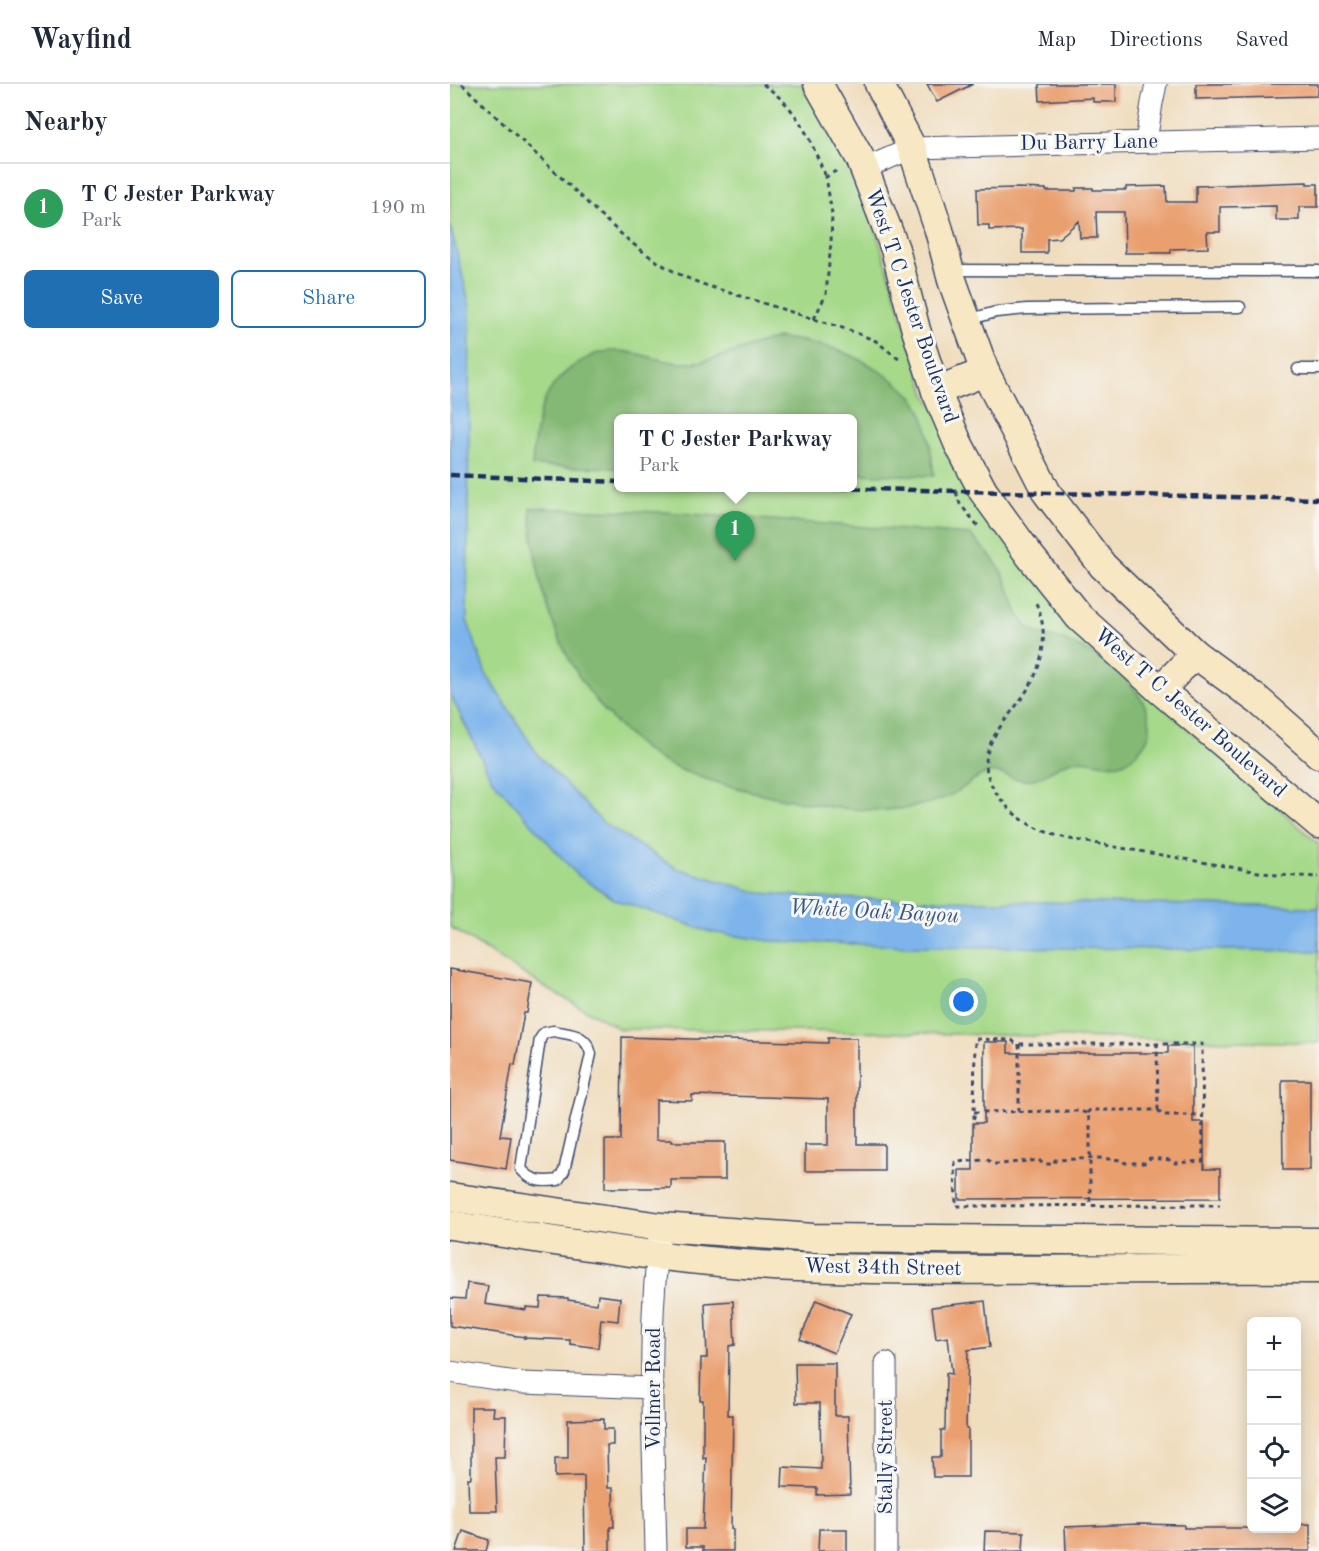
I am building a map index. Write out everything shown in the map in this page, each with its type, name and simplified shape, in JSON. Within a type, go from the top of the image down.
[{"type":"main road","name":"West T C Jester Boulevard","points":[[818,84],[860,158],[853,168],[895,249],[916,330],[936,392],[958,443],[983,491],[1030,556],[1079,616],[1160,690],[1319,824]]},
{"type":"main road","points":[[879,84],[912,148],[939,230],[949,270],[985,372],[1047,493],[1103,566],[1195,654],[1259,702],[1319,754]]},
{"type":"main road","points":[[936,392],[985,372]]},
{"type":"main road","points":[[1160,690],[1195,654]]},
{"type":"main road","name":"West 34th Street","points":[[450,1197],[538,1196],[661,1227],[813,1238],[1319,1242]]},
{"type":"main road","name":"West 34th Street","points":[[450,1225],[657,1256],[807,1268],[1319,1269]]},
{"type":"street","points":[[1146,142],[1156,84]]},
{"type":"street","name":"Du Barry Lane","points":[[853,168],[912,148],[1319,138]]},
{"type":"street","name":"Vollmer Road","points":[[656,1551],[653,1388],[654,1278],[661,1227]]},
{"type":"street","name":"Stally Street","points":[[886,1363],[886,1551]]},
{"type":"street","points":[[450,1372],[523,1383],[653,1388]]},
{"type":"lane","points":[[949,270],[1319,271]]},
{"type":"lane","points":[[966,320],[996,312],[1027,309],[1240,306]]},
{"type":"lane","points":[[1298,369],[1319,369]]},
{"type":"lane","points":[[552,1031],[583,1038],[589,1045],[591,1054],[564,1171],[558,1180],[538,1196],[521,1169],[540,1039],[544,1033],[552,1031]]},
{"type":"path","points":[[462,84],[628,240],[665,268],[682,278],[849,330],[876,341],[902,362]]},
{"type":"path","points":[[763,84],[777,94],[794,112],[807,133],[826,177],[832,214],[831,243],[826,294],[814,319]]},
{"type":"path","points":[[826,177],[853,168]]},
{"type":"path","points":[[956,491],[960,504],[982,531]]},
{"type":"path","points":[[1033,595],[1041,614],[1045,635],[1041,658],[1034,679],[991,740],[985,761],[988,779],[1009,810],[1029,825],[1047,834],[1070,839],[1276,875],[1319,877]]},
{"type":"path","points":[[974,1119],[975,1039],[1012,1040],[1019,1044],[1202,1044],[1203,1161],[1175,1163],[1171,1160],[1150,1158],[1144,1163],[1125,1163],[1122,1160],[1090,1158],[1055,1160],[1054,1164],[1043,1164],[1039,1160],[1000,1164],[993,1164],[988,1160],[955,1162],[956,1206],[1220,1205]]},
{"type":"path","points":[[1157,1043],[1158,1110],[1163,1115],[1203,1115]]},
{"type":"path","points":[[1019,1044],[1019,1112]]},
{"type":"path","points":[[974,1112],[1078,1111],[1087,1113],[1090,1110],[1158,1110]]},
{"type":"path","points":[[1087,1113],[1090,1122],[1090,1206]]},
{"type":"green space","points":[[450,84],[806,84],[867,201],[926,394],[1103,654],[1319,844],[1319,1043],[869,1032],[620,1029],[546,988],[450,927]]},
{"type":"green space","points":[[780,338],[823,345],[862,360],[892,379],[920,408],[930,441],[934,476],[857,474],[857,414],[614,414],[614,468],[532,466],[538,420],[548,394],[567,372],[589,357],[603,352],[619,351],[669,362],[699,362]]},
{"type":"green space","points":[[530,508],[664,512],[971,535],[999,568],[1020,616],[1029,628],[1092,654],[1120,674],[1132,686],[1148,713],[1149,736],[1132,758],[1123,763],[1114,765],[1077,760],[1061,765],[1037,778],[1026,780],[993,772],[988,773],[943,799],[919,806],[896,809],[861,810],[809,803],[775,797],[691,774],[664,762],[637,743],[594,698],[578,674],[564,648],[544,594],[537,566]]},
{"type":"water","name":"White Oak Bayou","points":[[450,224],[470,307],[467,620],[486,674],[538,755],[603,823],[676,868],[760,893],[825,898],[1319,907],[1319,951],[913,946],[771,941],[710,932],[614,899],[577,875],[491,778],[450,694]]},
{"type":"building","points":[[927,84],[973,84],[937,102]]},
{"type":"building","points":[[1039,84],[1116,84],[1116,102],[1093,102],[1093,98],[1040,101]]},
{"type":"building","points":[[1196,84],[1318,84],[1318,96],[1196,99]]},
{"type":"building","points":[[1307,182],[1307,184],[1318,184],[1318,207],[1299,207],[1299,220],[1276,220],[1276,206],[1220,207],[1220,232],[1207,232],[1208,248],[1171,249],[1171,253],[1125,253],[1124,212],[1096,212],[1097,238],[1080,238],[1079,221],[1059,238],[1047,239],[1047,253],[1022,253],[1022,229],[989,230],[989,225],[978,225],[977,189],[1076,191],[1076,188],[1126,190],[1126,187],[1166,186],[1167,202],[1196,202],[1196,186]]},
{"type":"building","points":[[450,969],[532,983],[515,1065],[512,1064],[500,1136],[511,1137],[506,1169],[450,1160]]},
{"type":"building","points":[[622,1037],[828,1043],[828,1038],[857,1038],[857,1144],[884,1144],[884,1171],[805,1171],[805,1145],[828,1145],[828,1099],[692,1095],[692,1101],[656,1100],[656,1140],[725,1142],[725,1180],[671,1180],[671,1188],[605,1188],[605,1140],[621,1140]]},
{"type":"building","points":[[984,1042],[1008,1042],[1008,1053],[1168,1053],[1168,1046],[1193,1046],[1193,1122],[1204,1122],[1204,1169],[1220,1169],[1220,1198],[959,1199],[959,1170],[973,1170],[973,1123],[984,1123]]},
{"type":"building","points":[[1282,1080],[1310,1080],[1310,1170],[1283,1170]]},
{"type":"building","points":[[467,1283],[488,1286],[485,1304],[526,1310],[526,1307],[540,1308],[541,1297],[568,1298],[568,1300],[597,1304],[598,1295],[620,1298],[618,1321],[601,1319],[598,1348],[570,1344],[570,1340],[524,1338],[450,1326],[450,1298],[465,1299]]},
{"type":"building","points":[[816,1300],[851,1314],[834,1353],[800,1339]]},
{"type":"building","points":[[733,1301],[735,1345],[729,1346],[728,1415],[733,1415],[731,1529],[733,1529],[733,1551],[703,1551],[703,1547],[686,1547],[686,1529],[703,1529],[706,1457],[703,1458],[703,1400],[700,1400],[701,1358],[707,1358],[705,1303]]},
{"type":"building","points":[[985,1301],[990,1347],[968,1350],[966,1429],[968,1429],[968,1477],[933,1477],[932,1457],[941,1457],[941,1430],[945,1430],[946,1373],[952,1374],[948,1337],[936,1339],[932,1307]]},
{"type":"building","points":[[795,1363],[835,1363],[835,1416],[848,1416],[850,1494],[817,1495],[817,1488],[782,1487],[783,1467],[821,1469],[820,1403],[796,1403]]},
{"type":"building","points":[[471,1407],[494,1407],[493,1416],[506,1416],[505,1457],[495,1457],[497,1511],[469,1511]]},
{"type":"building","points":[[604,1419],[604,1429],[613,1429],[613,1445],[607,1445],[608,1488],[613,1488],[614,1527],[610,1527],[610,1551],[585,1551],[584,1476],[555,1477],[555,1458],[568,1458],[568,1420]]},
{"type":"building","points":[[1310,1524],[1310,1551],[1066,1551],[1065,1527],[1184,1525],[1184,1528],[1247,1528],[1247,1533],[1301,1533],[1301,1525]]},
{"type":"building","points":[[819,1529],[847,1529],[847,1551],[818,1551]]},
{"type":"building","points":[[463,1531],[489,1540],[486,1551],[456,1551]]},
{"type":"building","points":[[985,1531],[1024,1532],[1023,1551],[984,1551]]},
{"type":"railway","points":[[450,475],[614,482]]},
{"type":"railway","points":[[857,489],[1319,499]]},
{"type":"place","name":"T C Jester Parkway","points":[[735,561]]}]
